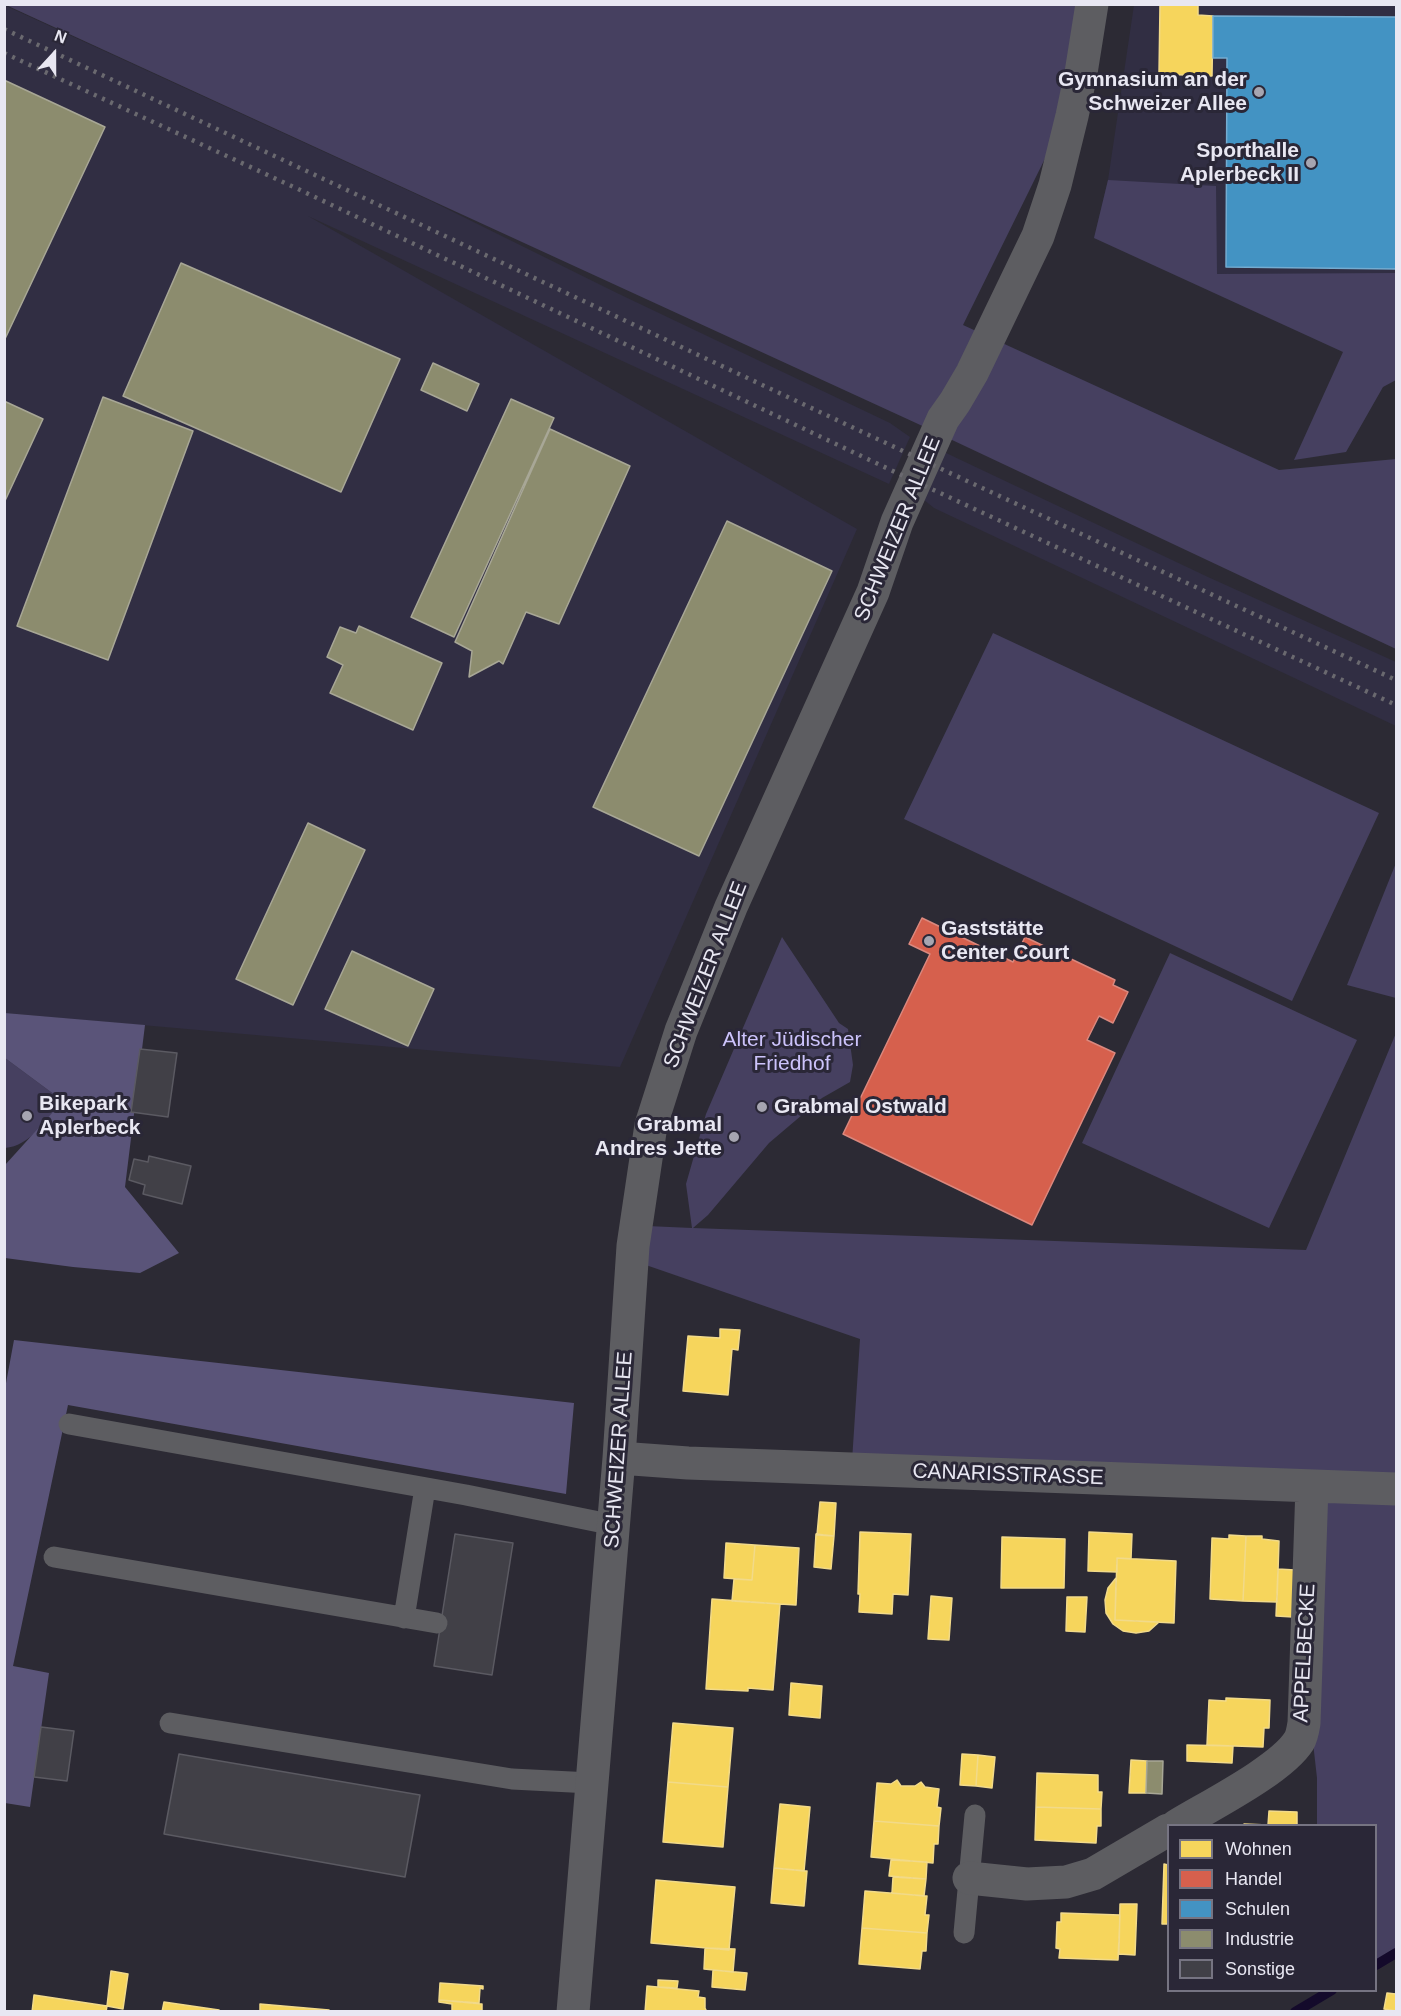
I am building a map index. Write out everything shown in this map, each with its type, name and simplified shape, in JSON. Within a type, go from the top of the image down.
[{"type":"street","name":"SCHWEIZER ALLEE","points":[[573,2012],[620,1458],[633,1246],[651,1125],[681,1031],[731,907],[873,592],[897,522],[939,429],[972,373],[1038,236],[1055,185],[1072,116],[1092,4]]},
{"type":"street","name":"CANARISSTRASSE","points":[[620,1458],[688,1463],[1396,1489]]},
{"type":"street","name":"APPELBECKE","points":[[1179,1824],[1248,1784],[1289,1754],[1300,1739],[1304,1723],[1312,1486]]},
{"type":"street","points":[[969,1878],[1028,1884],[1066,1882],[1093,1874],[1167,1831]]},
{"type":"lane","points":[[69,1424],[425,1488],[614,1525]]},
{"type":"lane","points":[[404,1618],[425,1488]]},
{"type":"lane","points":[[54,1557],[437,1623]]},
{"type":"lane","points":[[170,1723],[513,1779],[591,1784]]},
{"type":"lane","points":[[964,1933],[975,1815]]},
{"type":"shaded area","points":[[4,5],[429,200],[619,294],[890,423],[910,437],[889,484],[308,216],[857,529],[620,1067],[5,1013]]},
{"type":"shaded area","name":"Gymnasium an der Schweizer Allee","points":[[1134,5],[1396,5],[1396,343],[1094,238],[1108,180]]},
{"type":"shaded area","points":[[944,452],[1208,577],[1396,662],[1396,726],[934,508],[923,499]]},
{"type":"shaded area","points":[[5,1013],[145,1025],[125,1187],[179,1253],[140,1273],[5,1258],[5,1165],[63,1101],[5,1058]]},
{"type":"shaded area","points":[[14,1340],[574,1403],[566,1494],[68,1405],[13,1666],[49,1673],[30,1807],[5,1803],[4,1394]]},
{"type":"green space","points":[[6,5],[1086,5],[1062,124],[963,325],[1279,470],[1396,459],[1396,649],[916,423]]},
{"type":"green space","points":[[1108,180],[1216,186],[1217,274],[1396,273],[1396,380],[1383,387],[1346,452],[1294,460],[1343,352],[1094,238]]},
{"type":"green space","points":[[993,633],[1379,813],[1292,1001],[904,819]]},
{"type":"green space","points":[[1396,863],[1396,998],[1347,985]]},
{"type":"green space","name":"Alter Jüdischer Friedhof","points":[[782,937],[839,1023],[848,1029],[853,1065],[850,1082],[822,1098],[769,1143],[708,1215],[693,1228],[1306,1250],[1396,1033],[1396,1477],[852,1461],[860,1339],[643,1264],[647,1226],[692,1228],[686,1184],[706,1114]]},
{"type":"green space","points":[[1170,953],[1357,1040],[1269,1228],[1082,1143]]},
{"type":"green space","name":"Bikepark Aplerbeck","points":[[5,1058],[63,1101],[30,1137],[5,1148]]},
{"type":"green space","points":[[1315,1498],[1396,1505],[1396,1955],[1377,1964],[1377,1824],[1317,1824],[1317,1778],[1311,1725]]},
{"type":"building: Wohnen","points":[[1160,5],[1198,5],[1198,15],[1213,16],[1212,76],[1159,74]]},
{"type":"building: Wohnen","points":[[720,1329],[740,1330],[738,1350],[732,1349],[728,1395],[683,1391],[688,1336],[720,1338]]},
{"type":"building: Wohnen","points":[[820,1502],[836,1503],[834,1536],[817,1535]]},
{"type":"building: Wohnen","points":[[860,1532],[911,1534],[908,1595],[893,1594],[892,1614],[859,1612]]},
{"type":"building: Wohnen","points":[[1089,1532],[1132,1534],[1131,1559],[1117,1558],[1117,1572],[1088,1571]]},
{"type":"building: Wohnen","points":[[816,1534],[834,1536],[831,1569],[814,1567]]},
{"type":"building: Wohnen","points":[[1229,1535],[1246,1536],[1243,1601],[1210,1599],[1212,1538],[1229,1539]]},
{"type":"building: Wohnen","points":[[1246,1536],[1262,1536],[1262,1539],[1279,1541],[1277,1602],[1243,1601]]},
{"type":"building: Wohnen","points":[[1002,1537],[1065,1539],[1064,1588],[1001,1588]]},
{"type":"building: Wohnen","points":[[726,1543],[755,1545],[752,1580],[724,1578]]},
{"type":"building: Wohnen","points":[[755,1545],[799,1548],[796,1605],[732,1601],[734,1579],[752,1580]]},
{"type":"building: Wohnen","points":[[1117,1558],[1176,1561],[1174,1623],[1115,1620]]},
{"type":"building: Wohnen","points":[[1278,1569],[1295,1570],[1293,1617],[1276,1616]]},
{"type":"building: Wohnen","points":[[1116,1578],[1115,1620],[1159,1622],[1149,1631],[1136,1633],[1123,1631],[1113,1624],[1106,1613],[1105,1600],[1108,1588]]},
{"type":"building: Wohnen","points":[[931,1596],[952,1598],[949,1640],[928,1639]]},
{"type":"building: Wohnen","points":[[1067,1597],[1087,1597],[1085,1632],[1066,1631]]},
{"type":"building: Wohnen","points":[[712,1599],[780,1604],[773,1690],[706,1689]]},
{"type":"building: Wohnen","points":[[791,1683],[822,1686],[820,1718],[789,1715]]},
{"type":"building: Wohnen","points":[[1226,1698],[1270,1700],[1269,1728],[1264,1728],[1263,1747],[1207,1745],[1209,1700],[1226,1701]]},
{"type":"building: Wohnen","points":[[673,1723],[733,1728],[728,1787],[668,1782]]},
{"type":"building: Wohnen","points":[[1187,1745],[1233,1746],[1232,1763],[1187,1761]]},
{"type":"building: Wohnen","points":[[962,1754],[978,1755],[976,1786],[960,1785]]},
{"type":"building: Wohnen","points":[[978,1755],[995,1757],[992,1788],[976,1786]]},
{"type":"building: Wohnen","points":[[1131,1760],[1147,1761],[1146,1793],[1129,1793]]},
{"type":"building: Wohnen","points":[[1037,1773],[1098,1775],[1098,1792],[1102,1792],[1101,1809],[1036,1807]]},
{"type":"building: Wohnen","points":[[897,1780],[901,1786],[915,1786],[921,1782],[925,1787],[939,1789],[937,1807],[941,1808],[939,1826],[874,1821],[877,1783],[891,1784]]},
{"type":"building: Wohnen","points":[[668,1782],[728,1787],[723,1847],[663,1842]]},
{"type":"building: Wohnen","points":[[780,1804],[810,1807],[804,1871],[774,1868]]},
{"type":"building: Wohnen","points":[[1036,1807],[1101,1809],[1101,1826],[1097,1826],[1096,1843],[1035,1840]]},
{"type":"building: Wohnen","points":[[1269,1811],[1297,1812],[1297,1824],[1268,1824]]},
{"type":"building: Wohnen","points":[[874,1821],[939,1826],[938,1844],[934,1844],[933,1863],[871,1857]]},
{"type":"building: Wohnen","points":[[891,1860],[927,1862],[926,1879],[889,1876]]},
{"type":"building: Wohnen","points":[[1164,1864],[1167,1865],[1167,1924],[1162,1924]]},
{"type":"building: Wohnen","points":[[774,1868],[807,1871],[804,1906],[771,1903]]},
{"type":"building: Wohnen","points":[[893,1877],[926,1879],[924,1896],[892,1893]]},
{"type":"building: Wohnen","points":[[656,1880],[735,1887],[729,1950],[651,1943]]},
{"type":"building: Wohnen","points":[[865,1891],[927,1896],[925,1915],[929,1915],[927,1933],[862,1928]]},
{"type":"building: Wohnen","points":[[1120,1904],[1137,1904],[1135,1955],[1119,1954]]},
{"type":"building: Wohnen","points":[[1061,1913],[1120,1915],[1118,1960],[1059,1958],[1060,1949],[1056,1948],[1057,1922],[1061,1922]]},
{"type":"building: Wohnen","points":[[862,1928],[927,1933],[926,1951],[922,1951],[920,1969],[859,1964]]},
{"type":"building: Wohnen","points":[[705,1948],[735,1949],[733,1972],[704,1969]]},
{"type":"building: Wohnen","points":[[713,1970],[747,1973],[745,1990],[712,1987]]},
{"type":"building: Wohnen","points":[[111,1971],[128,1974],[123,2009],[107,2006]]},
{"type":"building: Wohnen","points":[[658,1980],[678,1981],[677,1988],[658,1987]]},
{"type":"building: Wohnen","points":[[440,1983],[483,1986],[483,1989],[480,1988],[479,2003],[439,2000]]},
{"type":"building: Wohnen","points":[[647,1986],[699,1991],[698,1997],[705,1998],[707,2012],[645,2012]]},
{"type":"building: Wohnen","points":[[1387,1993],[1396,1994],[1396,2011],[1384,2009]]},
{"type":"building: Wohnen","points":[[34,1995],[107,2006],[106,2012],[32,2012]]},
{"type":"building: Wohnen","points":[[439,2000],[482,2004],[482,2012],[452,2012],[452,2004],[439,2002]]},
{"type":"building: Wohnen","points":[[164,2002],[219,2010],[218,2012],[162,2012]]},
{"type":"building: Wohnen","points":[[260,2004],[329,2010],[329,2012],[260,2012]]},
{"type":"building: Handel","points":[[922,918],[1013,962],[1025,937],[1115,980],[1113,985],[1128,992],[1113,1023],[1099,1016],[1087,1040],[1115,1053],[1032,1225],[843,1134],[930,954],[909,944]]},
{"type":"building: Schulen","name":"Sporthalle Aplerbeck II","points":[[1213,16],[1396,17],[1396,269],[1226,267],[1227,58],[1213,58]]},
{"type":"building: Industrie","points":[[4,80],[105,127],[4,341]]},
{"type":"building: Industrie","points":[[181,263],[400,359],[341,492],[123,396]]},
{"type":"building: Industrie","points":[[433,363],[479,384],[467,411],[421,390]]},
{"type":"building: Industrie","points":[[103,397],[193,431],[108,660],[17,626]]},
{"type":"building: Industrie","points":[[511,399],[554,418],[454,637],[411,617]]},
{"type":"building: Industrie","points":[[4,401],[43,419],[4,503]]},
{"type":"building: Industrie","points":[[550,429],[630,466],[559,624],[526,612],[503,664],[499,661],[469,677],[472,651],[455,642]]},
{"type":"building: Industrie","points":[[727,521],[832,571],[699,856],[593,807]]},
{"type":"building: Industrie","points":[[359,626],[442,663],[413,730],[330,693],[343,665],[327,657],[340,627],[356,633]]},
{"type":"building: Industrie","points":[[308,823],[365,850],[293,1005],[236,979]]},
{"type":"building: Industrie","points":[[352,951],[434,989],[408,1046],[325,1009]]},
{"type":"building: Industrie","points":[[1147,1761],[1163,1761],[1162,1794],[1146,1793]]},
{"type":"building: Sonstige","points":[[140,1049],[177,1053],[168,1117],[131,1112]]},
{"type":"building: Sonstige","points":[[149,1156],[191,1166],[182,1204],[143,1194],[145,1185],[129,1180],[134,1159],[148,1162]]},
{"type":"building: Sonstige","points":[[455,1534],[513,1543],[492,1675],[434,1666]]},
{"type":"building: Sonstige","points":[[41,1727],[74,1731],[67,1781],[34,1777]]},
{"type":"building: Sonstige","points":[[179,1754],[420,1795],[405,1877],[164,1834]]},
{"type":"waterway","name":"APPELBECKE","points":[[1377,1964],[1396,1953]]},
{"type":"waterway","name":"APPELBECKE","points":[[1295,2012],[1329,1992]]},
{"type":"railway","points":[[4,29],[1396,680]]},
{"type":"railway","points":[[4,53],[1396,705]]},
{"type":"place","name":"Gymnasium an der Schweizer Allee","points":[[1259,92]]},
{"type":"place","name":"Sporthalle Aplerbeck II","points":[[1311,163]]},
{"type":"place","name":"Gaststätte Center Court","points":[[929,941]]},
{"type":"place","name":"Grabmal Ostwald","points":[[762,1107]]},
{"type":"place","name":"Bikepark Aplerbeck","points":[[27,1116]]},
{"type":"place","name":"Grabmal Andres Jette","points":[[734,1137]]}]
